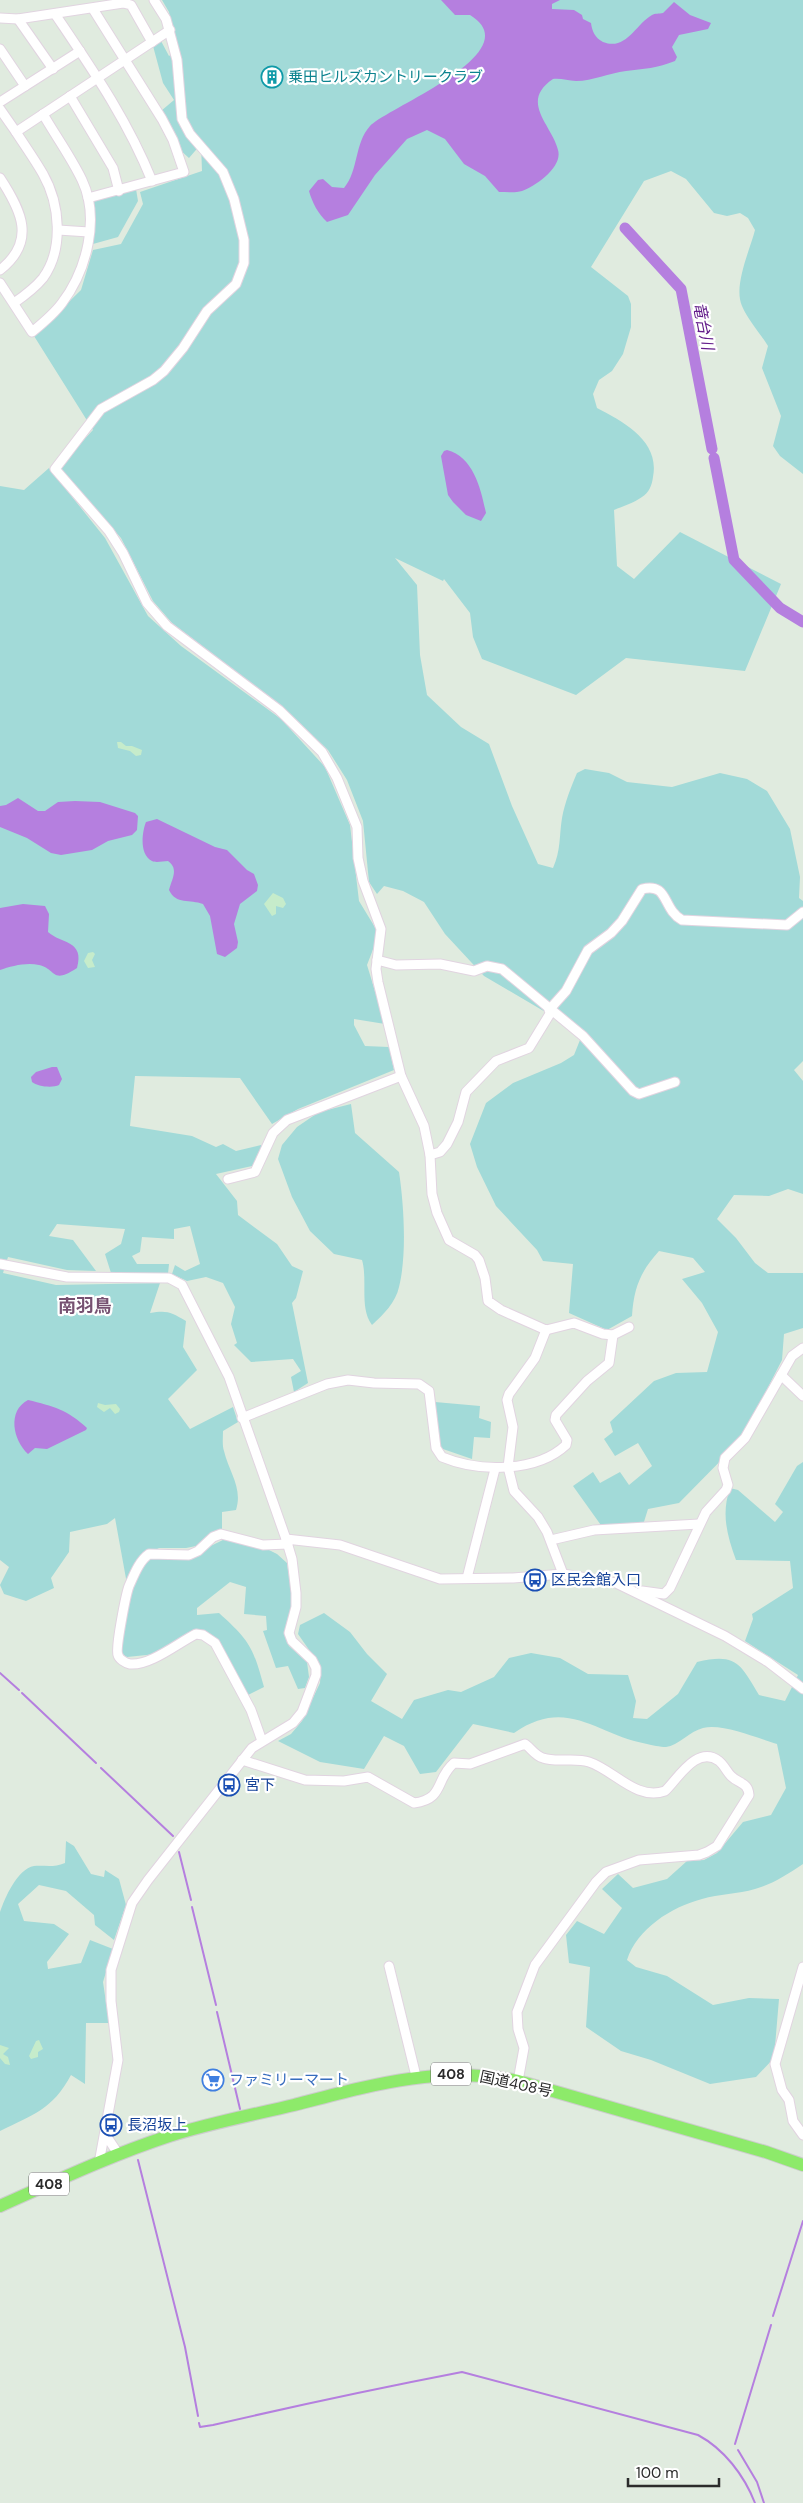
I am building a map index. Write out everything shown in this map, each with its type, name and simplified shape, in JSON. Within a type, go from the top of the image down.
[{"type":"highway","name":"国道408号","points":[[0,2206],[119,2155],[196,2128],[416,2076],[480,2075],[518,2081],[802,2163]]},
{"type":"street","points":[[154,0],[166,19],[170,30],[177,60],[182,119],[190,134],[214,161],[226,181],[234,200],[244,240],[244,264],[236,284],[206,311],[183,348],[164,371],[153,380],[101,410],[55,469],[108,531],[123,553],[147,603],[154,613],[167,626],[279,710],[322,752],[337,778],[354,820],[363,881],[380,926],[377,960],[378,982],[401,1076],[422,1119],[430,1155],[432,1194],[437,1214],[449,1240],[475,1254],[480,1260],[488,1301],[501,1310],[546,1330],[574,1323],[603,1334],[613,1335],[629,1327]]},
{"type":"street","points":[[0,18],[18,19],[123,3],[130,5],[152,42]]},
{"type":"street","points":[[88,198],[184,172],[173,140],[93,9]]},
{"type":"street","points":[[55,14],[98,77],[132,134],[152,181]]},
{"type":"street","points":[[18,19],[52,69]]},
{"type":"street","points":[[16,132],[170,30]]},
{"type":"street","points":[[0,49],[25,86]]},
{"type":"street","points":[[0,102],[80,51]]},
{"type":"street","points":[[70,96],[113,168],[119,191]]},
{"type":"street","points":[[0,109],[44,176],[53,199],[58,230],[55,251],[44,276],[31,291],[14,303]]},
{"type":"street","points":[[0,283],[32,332],[56,310],[80,271],[88,244],[88,198],[82,180],[43,114]]},
{"type":"street","points":[[0,270],[16,252],[22,230],[20,210],[2,183]]},
{"type":"street","points":[[58,230],[89,232]]},
{"type":"street","points":[[430,1155],[440,1152],[447,1144],[458,1122],[466,1092],[496,1061],[529,1048],[550,1011],[566,991],[588,950],[612,933],[622,921],[642,889],[654,887],[662,892],[672,915],[682,920],[787,925],[803,912]]},
{"type":"street","points":[[377,960],[396,965],[440,964],[474,971],[494,966],[507,971],[550,1011],[583,1036],[633,1091],[639,1094],[675,1082]]},
{"type":"street","points":[[228,1180],[255,1172],[273,1133],[286,1120],[401,1076]]},
{"type":"street","points":[[0,1264],[67,1277],[162,1278],[177,1281],[186,1291],[229,1377],[287,1542],[296,1593],[296,1607],[289,1632],[292,1641],[312,1660],[316,1668],[316,1675],[302,1712],[293,1723],[262,1741],[242,1760],[148,1880],[130,1909],[111,1970],[111,2001],[118,2060],[99,2163]]},
{"type":"street","points":[[546,1330],[535,1358],[509,1394],[507,1400],[513,1427],[508,1467],[514,1491],[538,1517],[551,1540],[563,1574]]},
{"type":"street","points":[[242,1418],[264,1411],[295,1396],[308,1394],[327,1384],[348,1380],[374,1383],[419,1384],[428,1391],[431,1398],[432,1424],[439,1454],[447,1459],[495,1469],[533,1463],[566,1445],[567,1440],[555,1420],[556,1415],[588,1381],[609,1363],[613,1335]]},
{"type":"street","points":[[262,1741],[251,1710],[215,1643],[203,1635],[196,1634],[146,1662],[128,1664],[118,1655],[128,1588],[137,1568],[149,1554],[189,1555],[198,1551],[213,1537],[221,1534],[263,1545],[287,1542],[340,1545],[425,1576],[440,1579],[512,1578],[563,1574],[606,1580],[655,1595],[667,1592],[699,1524],[706,1512],[726,1490],[728,1485],[723,1468],[725,1458],[744,1438],[792,1356],[803,1348]]},
{"type":"street","points":[[782,1375],[803,1396]]},
{"type":"street","points":[[467,1578],[495,1469]]},
{"type":"street","points":[[551,1540],[594,1530],[699,1524]]},
{"type":"street","points":[[625,1587],[725,1636],[768,1662],[803,1688]]},
{"type":"street","points":[[242,1760],[311,1781],[344,1781],[368,1777],[414,1803],[431,1798],[438,1792],[448,1768],[454,1763],[470,1764],[525,1744],[535,1754],[545,1759],[590,1762],[617,1779],[649,1794],[665,1791],[682,1770],[705,1758],[713,1758],[720,1762],[732,1777],[744,1783],[748,1788],[749,1795],[717,1846],[699,1856],[639,1860],[606,1872],[560,1928],[534,1965],[517,2012],[518,2029],[524,2048],[518,2081]]},
{"type":"street","points":[[389,1966],[416,2076]]},
{"type":"street","points":[[803,1967],[775,2064],[782,2090],[789,2100],[793,2121],[803,2135]]},
{"type":"street","points":[[105,2134],[119,2155]]},
{"type":"shaded area","points":[[162,0],[803,0],[803,474],[780,456],[773,446],[781,416],[762,368],[768,346],[747,316],[740,298],[743,268],[755,230],[748,218],[740,213],[727,216],[714,213],[686,179],[671,171],[644,181],[591,267],[628,296],[631,304],[631,327],[623,354],[612,371],[599,380],[593,394],[597,408],[638,434],[651,453],[654,464],[652,483],[647,493],[636,501],[614,510],[617,566],[634,579],[680,532],[781,584],[745,671],[626,658],[576,695],[482,659],[473,637],[470,613],[444,579],[443,581],[395,558],[417,585],[420,655],[427,695],[461,727],[489,744],[512,806],[538,864],[553,868],[559,849],[566,800],[577,773],[585,769],[609,773],[627,782],[672,787],[720,773],[747,779],[767,791],[790,829],[800,877],[799,898],[803,901],[803,1061],[794,1070],[803,1081],[803,1194],[788,1189],[769,1196],[734,1195],[717,1219],[736,1238],[755,1263],[768,1273],[803,1273],[803,1328],[784,1334],[782,1360],[741,1440],[679,1503],[648,1509],[643,1525],[603,1528],[573,1486],[593,1472],[600,1483],[620,1472],[629,1485],[652,1466],[638,1443],[615,1456],[604,1439],[613,1432],[610,1422],[654,1381],[676,1373],[707,1372],[718,1332],[702,1303],[682,1279],[705,1272],[693,1258],[659,1251],[647,1266],[639,1281],[634,1297],[632,1316],[607,1330],[569,1313],[573,1264],[543,1261],[537,1250],[496,1206],[477,1167],[470,1144],[486,1103],[513,1083],[561,1063],[574,1055],[580,1040],[570,1022],[547,1013],[484,976],[445,934],[424,902],[403,891],[384,886],[377,894],[369,882],[363,821],[347,780],[328,750],[285,709],[172,623],[153,601],[121,538],[60,469],[63,462],[93,430],[34,336],[81,290],[93,250],[121,244],[143,204],[140,192],[202,171],[201,144],[189,158],[179,149],[161,111],[174,100],[163,83],[153,46],[161,41],[169,56],[176,51],[169,12]]},
{"type":"shaded area","points":[[441,0],[560,0],[552,4],[552,9],[574,10],[582,15],[583,19],[591,23],[593,31],[598,38],[603,42],[611,44],[618,43],[630,36],[646,19],[653,14],[663,13],[674,2],[690,15],[711,23],[708,29],[679,35],[672,47],[677,57],[675,61],[657,67],[620,72],[582,81],[553,79],[543,88],[539,96],[538,105],[540,114],[555,141],[558,156],[556,163],[547,175],[528,188],[517,192],[499,192],[485,176],[464,164],[445,139],[427,130],[407,139],[375,175],[348,215],[327,222],[316,208],[309,191],[318,180],[323,179],[332,187],[344,188],[352,173],[361,141],[370,126],[450,77],[470,61],[483,45],[484,30],[470,15],[455,15]]},
{"type":"shaded area","points":[[136,189],[138,201],[118,237],[93,244],[92,200]]},
{"type":"shaded area","points":[[447,450],[464,460],[475,476],[482,494],[486,513],[481,521],[466,515],[448,495],[441,456]]},
{"type":"shaded area","points":[[49,468],[105,538],[148,616],[181,646],[281,719],[325,767],[350,825],[359,901],[376,929],[377,939],[367,965],[385,1024],[354,1019],[354,1025],[365,1046],[389,1047],[394,1070],[298,1109],[272,1124],[240,1078],[135,1076],[130,1126],[192,1136],[216,1147],[223,1144],[236,1151],[261,1145],[262,1153],[252,1166],[216,1174],[237,1201],[238,1215],[277,1244],[292,1266],[303,1271],[296,1298],[292,1303],[308,1383],[294,1392],[291,1377],[301,1371],[293,1359],[251,1362],[234,1345],[237,1343],[231,1324],[235,1307],[223,1283],[206,1277],[187,1281],[172,1274],[175,1265],[185,1271],[200,1264],[190,1226],[174,1229],[174,1239],[142,1237],[140,1252],[132,1256],[137,1264],[169,1264],[168,1274],[111,1273],[105,1254],[121,1244],[125,1229],[57,1224],[49,1236],[73,1240],[96,1271],[67,1270],[8,1257],[3,1273],[56,1285],[160,1283],[150,1313],[169,1312],[186,1321],[183,1347],[197,1370],[168,1399],[190,1429],[233,1407],[238,1422],[223,1431],[223,1449],[237,1487],[238,1502],[236,1510],[222,1512],[222,1529],[201,1545],[186,1548],[159,1548],[147,1554],[127,1584],[115,1518],[107,1524],[70,1532],[69,1552],[51,1578],[54,1588],[26,1601],[4,1594],[0,1585],[9,1567],[0,1560],[0,486],[24,490]]},
{"type":"shaded area","points":[[18,798],[38,811],[45,811],[58,802],[100,802],[135,813],[138,816],[137,830],[132,835],[108,841],[92,850],[61,855],[51,853],[27,838],[0,827],[0,806],[6,805]]},
{"type":"shaded area","points":[[157,819],[215,847],[227,850],[247,870],[254,874],[258,885],[257,891],[240,904],[234,924],[238,942],[237,948],[225,957],[217,954],[210,916],[203,904],[175,898],[169,890],[174,874],[171,864],[168,861],[152,861],[145,854],[143,849],[143,831],[146,822]]},
{"type":"shaded area","points":[[23,904],[45,906],[49,914],[48,932],[75,947],[79,959],[77,968],[69,973],[58,976],[45,967],[34,964],[19,965],[0,970],[0,908]]},
{"type":"shaded area","points":[[57,1067],[62,1079],[59,1085],[46,1086],[32,1082],[31,1077],[36,1072]]},
{"type":"shaded area","points":[[351,1104],[355,1133],[399,1172],[402,1199],[404,1245],[399,1287],[385,1313],[372,1325],[366,1310],[362,1260],[334,1254],[310,1231],[292,1197],[278,1159],[282,1145],[297,1127],[319,1112]]},
{"type":"shaded area","points":[[28,1400],[60,1410],[87,1428],[47,1449],[35,1448],[28,1454],[16,1434],[15,1418],[21,1405]]},
{"type":"shaded area","points":[[435,1402],[480,1406],[479,1418],[491,1422],[490,1438],[474,1437],[472,1459],[440,1448]]},
{"type":"shaded area","points":[[803,1462],[803,1864],[762,1887],[702,1899],[667,1914],[647,1929],[632,1949],[627,1960],[636,1967],[667,1976],[713,2005],[749,1998],[779,1999],[774,2058],[756,2077],[710,2084],[651,2060],[621,2051],[586,2027],[590,1967],[569,1963],[566,1935],[577,1921],[604,1934],[622,1908],[602,1889],[618,1874],[633,1888],[667,1879],[687,1861],[704,1860],[717,1853],[743,1822],[771,1815],[786,1788],[777,1744],[740,1732],[711,1727],[693,1732],[675,1744],[666,1747],[629,1739],[582,1721],[566,1718],[550,1718],[533,1722],[514,1733],[473,1724],[436,1772],[420,1774],[404,1746],[384,1736],[364,1769],[320,1762],[278,1741],[291,1734],[302,1721],[320,1683],[321,1667],[298,1634],[300,1625],[324,1613],[350,1632],[367,1654],[387,1674],[371,1701],[402,1719],[414,1700],[448,1690],[461,1692],[494,1677],[509,1658],[531,1653],[560,1658],[588,1674],[628,1675],[636,1701],[633,1718],[647,1719],[678,1694],[697,1662],[710,1660],[729,1660],[736,1663],[747,1675],[759,1695],[785,1701],[798,1675],[745,1641],[753,1619],[752,1614],[793,1588],[790,1561],[736,1560],[726,1524],[726,1507],[730,1488],[738,1490],[775,1522],[783,1512],[775,1504],[797,1466]]},
{"type":"shaded area","points":[[225,1539],[263,1547],[277,1554],[287,1563],[293,1603],[286,1636],[289,1646],[307,1662],[309,1677],[305,1688],[298,1689],[288,1666],[276,1668],[263,1631],[267,1630],[266,1616],[244,1614],[246,1587],[230,1582],[197,1608],[197,1615],[219,1613],[238,1631],[253,1653],[264,1687],[248,1695],[218,1640],[202,1630],[189,1632],[156,1654],[127,1657],[122,1654],[121,1645],[132,1588],[145,1560],[152,1558],[186,1558]]},
{"type":"shaded area","points":[[66,1841],[74,1846],[91,1874],[104,1877],[105,1870],[119,1879],[126,1905],[114,1940],[95,1925],[94,1915],[66,1891],[39,1885],[18,1904],[24,1921],[54,1924],[69,1934],[47,1962],[48,1969],[81,1963],[90,1940],[113,1949],[103,1982],[109,2023],[86,2023],[85,2084],[71,2075],[64,2087],[49,2104],[0,2131],[0,1912],[12,1885],[22,1872],[34,1866],[53,1866],[65,1863]]},
{"type":"sand","points":[[117,742],[142,750],[141,755],[136,756],[130,751],[118,748]]},
{"type":"sand","points":[[273,893],[283,898],[286,904],[283,908],[276,906],[276,914],[272,916],[264,904]]},
{"type":"sand","points":[[93,952],[95,954],[92,960],[95,967],[88,968],[84,961],[88,953]]},
{"type":"sand","points":[[98,1403],[105,1405],[116,1404],[120,1409],[119,1412],[115,1414],[110,1408],[104,1412],[97,1407]]},
{"type":"sand","points":[[39,2040],[43,2049],[38,2052],[38,2057],[31,2059],[29,2056],[36,2041]]},
{"type":"sand","points":[[0,2045],[9,2048],[3,2054],[8,2057],[10,2065],[5,2064],[0,2058]]},
{"type":"waterway","name":"竜台川","points":[[625,228],[681,289],[712,449]]},
{"type":"waterway","name":"竜台川","points":[[714,458],[734,560],[780,608],[803,622]]},
{"type":"waterway","points":[[0,1673],[19,1690]]},
{"type":"waterway","points":[[22,1693],[96,1763]]},
{"type":"waterway","points":[[101,1768],[173,1836]]},
{"type":"waterway","points":[[179,1852],[191,1900]]},
{"type":"waterway","points":[[192,1907],[216,2005]]},
{"type":"waterway","points":[[217,2012],[240,2109]]},
{"type":"waterway","points":[[138,2160],[185,2347],[198,2416]]},
{"type":"waterway","points":[[773,2316],[803,2221]]},
{"type":"waterway","points":[[735,2444],[771,2325]]},
{"type":"waterway","points":[[199,2423],[200,2427],[213,2425],[337,2397],[462,2372],[698,2435],[725,2455],[739,2473],[755,2503]]},
{"type":"waterway","points":[[738,2450],[757,2482],[764,2503]]},
{"type":"place","name":"乗田ヒルズカントリークラブ","points":[[272,77]]},
{"type":"place","name":"区民会館入口","points":[[535,1580]]},
{"type":"place","name":"宮下","points":[[229,1785]]},
{"type":"place","name":"ファミリーマート","points":[[213,2080]]},
{"type":"place","name":"長沼坂上","points":[[111,2125]]},
{"type":"district","name":"南羽鳥","points":[[85,1306]]}]
